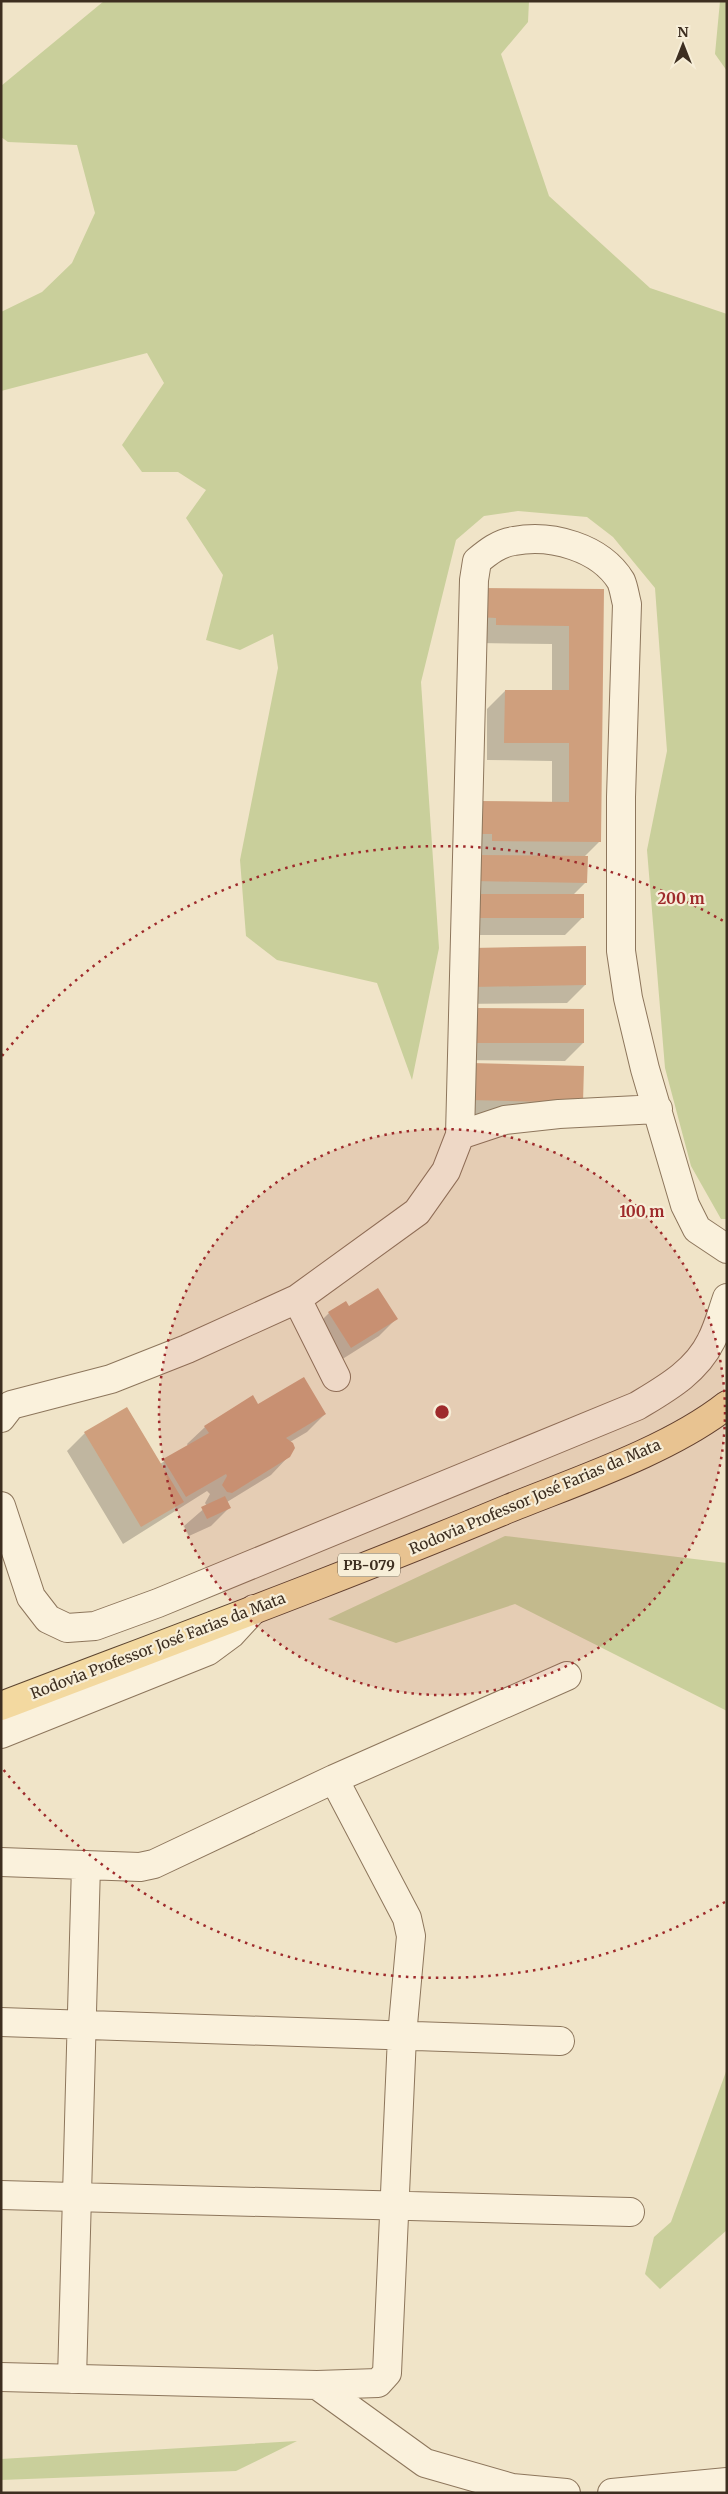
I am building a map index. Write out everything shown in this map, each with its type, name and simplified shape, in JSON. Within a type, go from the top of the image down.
[{"type":"main road","name":"Rodovia Professor José Farias da Mata","points":[[1,1706],[402,1553],[624,1461],[675,1437],[727,1405]]},
{"type":"street","points":[[5,1409],[111,1379],[187,1349],[298,1299],[418,1212],[446,1171],[460,1135],[474,580],[477,561],[490,550],[512,541],[545,539],[588,552],[612,570],[622,583],[627,604],[621,798],[621,951],[628,998],[685,1205],[697,1229],[727,1249]]},
{"type":"street","points":[[460,1135],[505,1120],[559,1114],[658,1109]]},
{"type":"street","points":[[1,1506],[31,1597],[48,1619],[67,1628],[95,1626],[158,1603],[637,1406],[677,1382],[700,1358],[711,1341],[727,1298]]},
{"type":"street","points":[[298,1299],[336,1377]]},
{"type":"street","points":[[1,1734],[208,1651],[231,1634],[254,1609]]},
{"type":"street","points":[[1,1862],[140,1867],[154,1864],[334,1780],[567,1676]]},
{"type":"street","points":[[1,2377],[317,2386],[378,2383],[388,2373],[402,2036],[411,1936],[407,1918],[334,1780]]},
{"type":"street","points":[[72,2379],[86,1865]]},
{"type":"street","points":[[1,2022],[560,2041]]},
{"type":"street","points":[[1,2195],[630,2212]]},
{"type":"street","points":[[317,2386],[425,2463],[512,2488],[566,2493]]},
{"type":"street","points":[[612,2493],[727,2482]]},
{"type":"green space","points":[[104,1],[529,1],[528,22],[501,54],[549,196],[650,288],[727,314],[727,1219],[721,1219],[691,1166],[665,1068],[647,850],[667,751],[655,588],[613,537],[587,517],[518,511],[484,516],[456,540],[421,682],[439,948],[412,1080],[377,983],[277,960],[246,936],[240,860],[278,668],[273,634],[240,650],[206,640],[223,575],[186,518],[206,490],[178,472],[142,472],[122,445],[164,383],[147,353],[1,391],[1,312],[42,292],[72,263],[95,213],[77,145],[8,142],[1,137],[1,86]]},
{"type":"green space","points":[[720,1],[727,1],[727,71],[715,54]]},
{"type":"green space","points":[[505,1536],[727,1563],[727,1711],[515,1604],[396,1643],[328,1619]]},
{"type":"green space","points":[[727,2069],[727,2230],[660,2289],[645,2274],[654,2237],[671,2222]]},
{"type":"green space","points":[[297,2441],[236,2471],[1,2480],[1,2459]]},
{"type":"building","points":[[477,588],[604,589],[601,842],[492,841],[492,834],[476,834],[477,801],[569,802],[569,743],[504,743],[505,690],[569,690],[569,626],[496,625],[496,618],[477,617]]},
{"type":"building","points":[[475,855],[588,856],[587,883],[475,881]]},
{"type":"building","points":[[478,894],[584,894],[584,918],[478,918]]},
{"type":"building","points":[[586,946],[586,985],[473,987],[472,948]]},
{"type":"building","points":[[471,1008],[584,1009],[584,1043],[470,1043]]},
{"type":"building","points":[[471,1063],[584,1066],[583,1103],[470,1100]]},
{"type":"building","points":[[378,1288],[398,1319],[351,1348],[328,1312],[346,1301],[349,1306]]},
{"type":"building","points":[[304,1377],[326,1414],[286,1438],[293,1443],[295,1448],[290,1457],[232,1493],[227,1492],[222,1485],[227,1476],[226,1474],[186,1497],[163,1459],[209,1433],[204,1426],[253,1395],[258,1404]]},
{"type":"building","points":[[127,1407],[184,1502],[141,1527],[84,1432]]},
{"type":"building","points":[[225,1496],[231,1508],[207,1519],[201,1507]]}]
